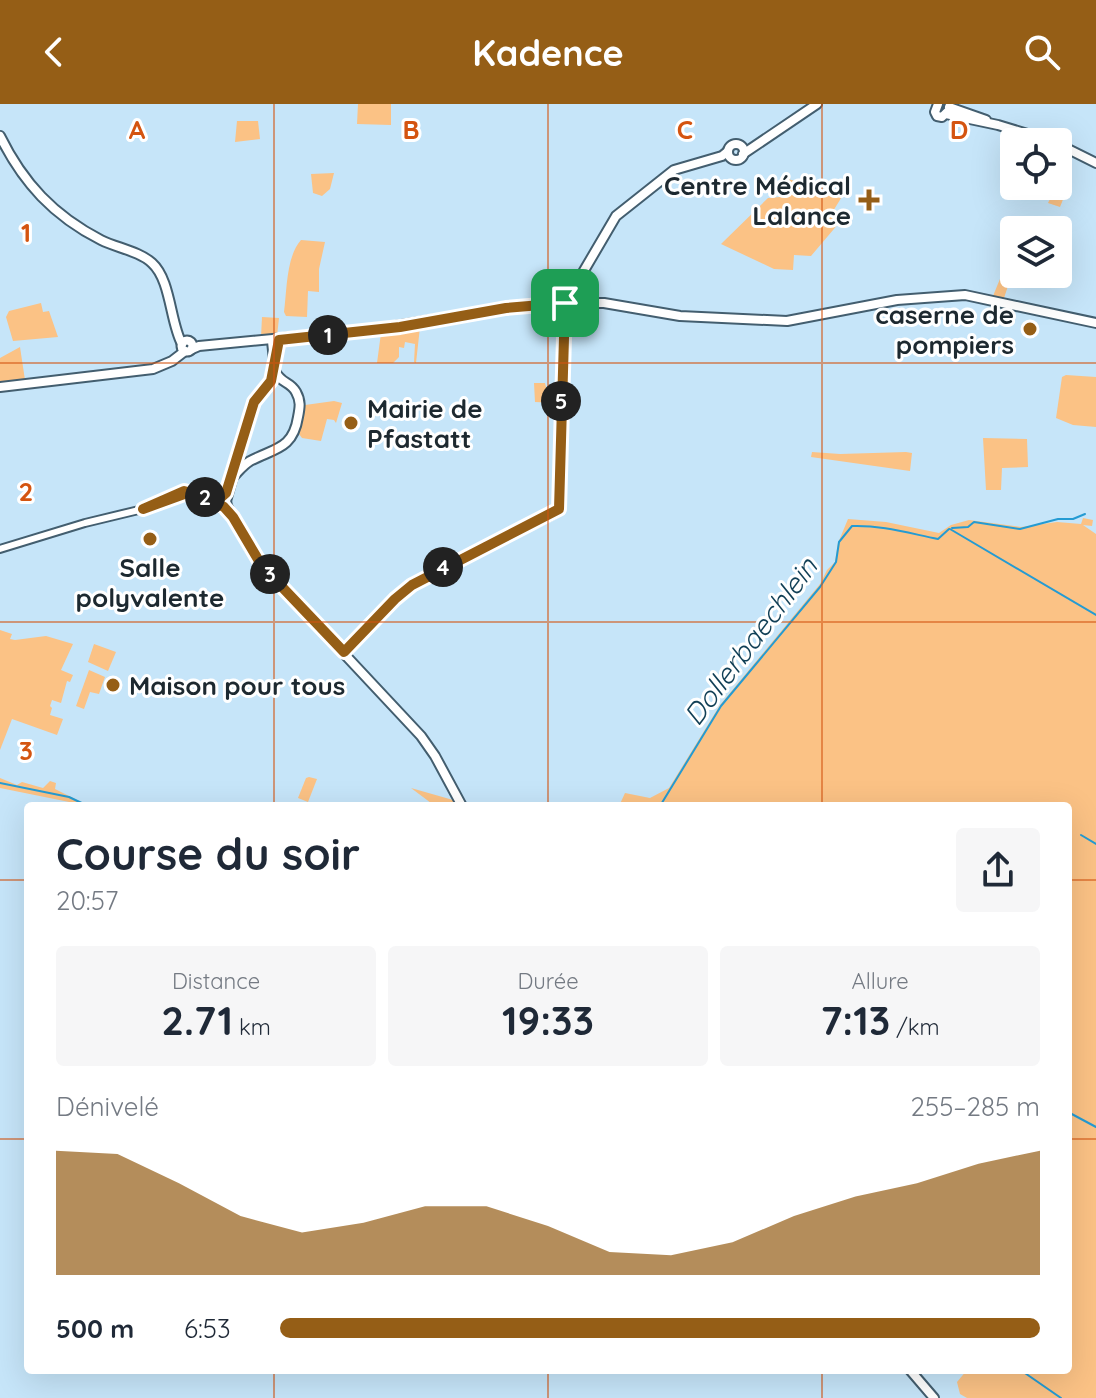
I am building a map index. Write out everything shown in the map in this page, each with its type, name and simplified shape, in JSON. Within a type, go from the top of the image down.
[{"type":"main road","points":[[565,303],[613,221],[628,204],[674,170],[728,154],[738,160],[742,150],[815,104]]},
{"type":"main road","points":[[935,106],[937,116],[942,117],[947,109],[1008,128]]},
{"type":"main road","points":[[0,136],[22,177],[48,205],[92,235],[154,265],[162,279],[176,326],[189,346]]},
{"type":"main road","points":[[1072,151],[1096,163]]},
{"type":"main road","points":[[0,387],[141,370],[169,359],[189,346],[400,327],[506,308],[565,303],[604,303],[680,316],[799,320],[840,309],[948,294],[989,298],[1096,323]]},
{"type":"main road","points":[[276,340],[275,371],[269,385],[254,402],[223,501],[262,566],[421,736],[460,802]]},
{"type":"main road","points":[[232,479],[249,462],[285,444],[296,430],[300,406],[298,396],[291,385],[281,382],[275,371]]},
{"type":"main road","points":[[913,1374],[934,1398]]},
{"type":"street","points":[[344,652],[412,585],[559,509],[565,303]]},
{"type":"street","points":[[0,549],[143,508],[182,492],[223,501]]},
{"type":"shaded area","points":[[358,104],[391,104],[391,125],[357,124]]},
{"type":"shaded area","points":[[237,121],[258,121],[260,139],[235,142]]},
{"type":"shaded area","points":[[334,173],[330,189],[322,196],[313,193],[311,174]]},
{"type":"shaded area","points":[[788,179],[843,195],[830,216],[839,223],[811,256],[794,255],[793,270],[774,269],[721,244],[768,198],[780,197]]},
{"type":"shaded area","points":[[1049,200],[1063,200],[1060,207],[1048,203]]},
{"type":"shaded area","points":[[301,240],[325,242],[319,269],[319,292],[308,291],[307,317],[286,316],[290,264]]},
{"type":"shaded area","points":[[1000,279],[1000,288],[1007,288],[1004,298],[993,296]]},
{"type":"shaded area","points":[[41,303],[43,312],[49,311],[58,337],[13,341],[6,317],[9,311]]},
{"type":"shaded area","points":[[262,317],[279,318],[277,336],[261,337]]},
{"type":"shaded area","points":[[420,327],[416,363],[415,344],[405,342],[404,348],[399,347],[399,357],[393,363],[377,363],[381,333]]},
{"type":"shaded area","points":[[20,347],[25,380],[0,382],[0,358]]},
{"type":"shaded area","points":[[1062,377],[1096,377],[1096,427],[1073,425],[1056,418]]},
{"type":"shaded area","points":[[534,383],[557,387],[556,403],[535,402]]},
{"type":"shaded area","points":[[334,401],[342,403],[336,423],[327,419],[321,441],[302,438],[299,434],[305,405]]},
{"type":"shaded area","points":[[983,438],[1027,439],[1028,467],[1002,468],[1001,490],[986,490]]},
{"type":"shaded area","points":[[812,452],[912,453],[910,471],[811,457]]},
{"type":"shaded area","points":[[1083,518],[1093,520],[1092,526],[1083,525],[1096,534],[1096,1398],[967,1398],[960,1394],[957,1382],[964,1374],[1072,1374],[1072,802],[621,802],[625,793],[650,798],[669,788],[720,705],[835,562],[838,543],[848,519],[886,522],[939,533],[951,525],[969,520],[1021,527],[1057,522],[1081,524]]},
{"type":"shaded area","points":[[0,630],[12,634],[10,639],[15,640],[46,636],[73,644],[61,670],[73,675],[70,682],[67,681],[61,703],[52,700],[50,706],[50,715],[63,719],[57,735],[12,719],[0,750]]},
{"type":"shaded area","points":[[94,644],[116,652],[108,671],[88,662]]},
{"type":"shaded area","points":[[89,670],[105,677],[99,694],[90,692],[84,709],[76,706]]},
{"type":"shaded area","points":[[309,777],[317,779],[308,802],[298,798]]},
{"type":"shaded area","points":[[0,778],[17,785],[22,782],[43,788],[50,781],[56,783],[55,789],[81,802],[69,802],[0,788]]},
{"type":"shaded area","points":[[411,788],[455,802],[430,802]]},
{"type":"waterway","points":[[952,528],[968,527],[974,522],[1020,529],[1085,514]]},
{"type":"waterway","name":"Dollerbaechlein","points":[[662,802],[721,706],[820,587],[836,562],[839,542],[852,526],[884,528],[938,539],[949,529]]},
{"type":"waterway","name":"Dollerbaechlein","points":[[950,529],[1096,615]]},
{"type":"waterway","name":"Dollerbaechlein","points":[[0,783],[69,797],[80,802]]},
{"type":"waterway","points":[[1081,835],[1096,844]]},
{"type":"waterway","points":[[1072,1114],[1096,1127]]},
{"type":"waterway","points":[[1026,1374],[1061,1398]]},
{"type":"place","name":"Centre Médical Lalance","points":[[869,200]]},
{"type":"place","name":"caserne de pompiers","points":[[1030,329]]},
{"type":"place","name":"Mairie de Pfastatt","points":[[351,423]]},
{"type":"place","name":"Salle polyvalente","points":[[150,539]]},
{"type":"place","name":"Maison pour tous","points":[[113,685]]},
{"type":"route","points":[[565,303],[506,308],[400,327],[279,340],[275,352],[275,371],[266,389],[254,402],[230,484],[222,499],[207,498],[190,491],[181,491],[142,508],[187,493],[207,498],[224,507],[262,566],[344,652],[412,585],[559,509],[565,303]]}]
